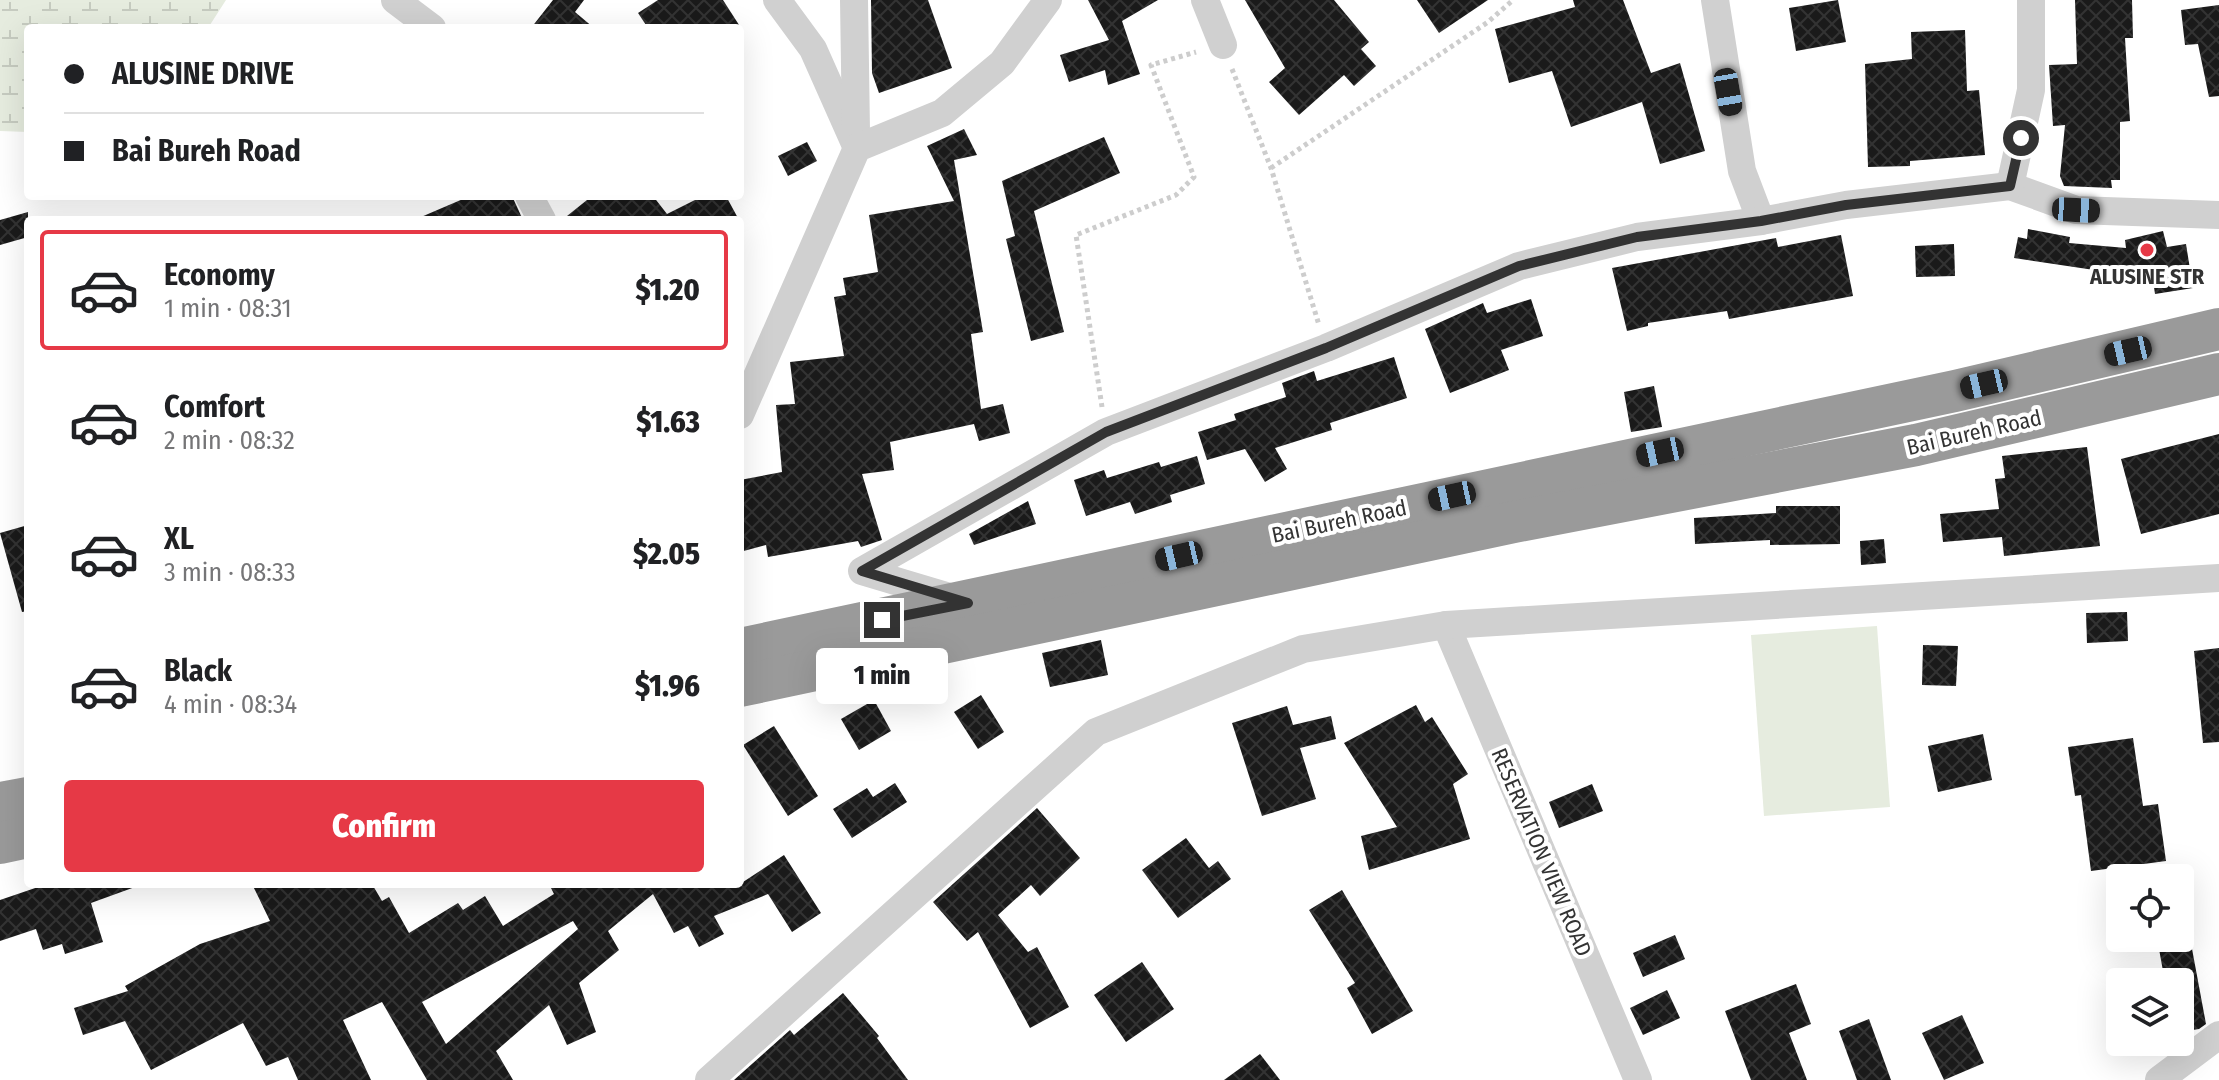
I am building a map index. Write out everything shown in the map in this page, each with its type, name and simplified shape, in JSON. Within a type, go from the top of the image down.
[{"type":"highway","name":"Bai Bureh Road","points":[[744,648],[968,603],[1542,476],[1955,391],[2219,329]]},
{"type":"highway","name":"Bai Bureh Road","points":[[744,685],[1514,522],[1916,445],[2219,374]]},
{"type":"highway","points":[[0,803],[24,799]]},
{"type":"highway","points":[[0,843],[24,838]]},
{"type":"street","points":[[395,0],[427,24]]},
{"type":"street","points":[[777,0],[813,49],[857,148]]},
{"type":"street","points":[[744,406],[857,148],[854,0]]},
{"type":"street","points":[[857,148],[942,113],[1002,63],[1048,0]]},
{"type":"street","points":[[1205,0],[1223,45]]},
{"type":"street","points":[[1715,0],[1742,171],[1761,221]]},
{"type":"street","points":[[2010,186],[2031,90],[2031,0]]},
{"type":"street","points":[[968,603],[862,571],[1106,432],[1326,348],[1519,266],[1637,237],[1761,221],[1846,205],[2010,186],[2076,210],[2219,215]]},
{"type":"street","points":[[709,1080],[1096,732],[1303,649],[1446,625],[2219,578]]},
{"type":"street","name":"RESERVATION VIEW ROAD","points":[[1446,625],[1638,1080]]},
{"type":"street","points":[[2159,1080],[2219,1035]]},
{"type":"path","points":[[1271,168],[1488,22],[1513,0]]},
{"type":"path","points":[[1106,432],[1076,235],[1176,195],[1194,177],[1151,65],[1223,45],[1271,168],[1326,348]]},
{"type":"green space","points":[[0,0],[226,0],[211,24],[24,24],[24,132],[0,131]]},
{"type":"green space","points":[[1877,626],[1890,807],[1764,816],[1751,635]]},
{"type":"building","points":[[553,0],[584,0],[575,12],[589,24],[534,24]]},
{"type":"building","points":[[658,0],[723,0],[738,24],[645,24],[638,13]]},
{"type":"building","points":[[871,0],[928,0],[952,68],[879,93],[872,73]]},
{"type":"building","points":[[1088,0],[1158,0],[1122,21],[1140,74],[1108,85],[1105,70],[1069,82],[1060,55],[1109,40]]},
{"type":"building","points":[[1245,0],[1334,0],[1369,42],[1361,49],[1376,66],[1354,86],[1344,75],[1299,115],[1269,82],[1285,68]]},
{"type":"building","points":[[1417,0],[1488,0],[1439,33]]},
{"type":"building","points":[[1573,0],[1623,0],[1651,73],[1680,63],[1705,151],[1660,164],[1642,102],[1571,127],[1552,71],[1509,83],[1495,29],[1575,7]]},
{"type":"building","points":[[1838,0],[1846,42],[1796,51],[1789,8]]},
{"type":"building","points":[[2075,0],[2132,0],[2133,38],[2125,38],[2130,121],[2120,122],[2120,180],[2111,180],[2112,188],[2064,186],[2060,176],[2065,125],[2053,126],[2049,65],[2077,64]]},
{"type":"building","points":[[2219,5],[2219,96],[2209,97],[2198,44],[2185,45],[2181,10]]},
{"type":"building","points":[[1965,30],[1967,91],[1979,90],[1985,155],[1910,161],[1910,166],[1868,167],[1865,64],[1912,59],[1911,32]]},
{"type":"building","points":[[964,129],[977,155],[954,160],[983,332],[971,334],[981,409],[1003,404],[1010,433],[979,441],[974,424],[890,442],[894,470],[862,474],[882,540],[861,547],[858,541],[768,557],[766,545],[744,551],[744,479],[782,472],[776,405],[795,404],[790,362],[844,356],[834,297],[846,295],[843,278],[878,272],[869,215],[954,201],[927,146]]},
{"type":"building","points":[[1104,137],[1120,173],[1034,211],[1064,332],[1031,341],[1006,239],[1015,236],[1002,181]]},
{"type":"building","points":[[807,142],[817,161],[788,176],[778,156]]},
{"type":"building","points":[[461,200],[514,200],[521,216],[423,216]]},
{"type":"building","points":[[587,200],[656,200],[667,214],[695,200],[728,200],[737,216],[567,216]]},
{"type":"building","points":[[28,212],[28,216],[24,216],[24,238],[0,245],[0,220]]},
{"type":"building","points":[[2028,229],[2070,237],[2069,243],[2126,248],[2125,240],[2163,231],[2167,247],[2186,244],[2193,288],[2155,294],[2151,267],[2121,274],[2014,258],[2018,237],[2027,239]]},
{"type":"building","points":[[1841,235],[1853,296],[1729,319],[1727,311],[1648,323],[1648,326],[1627,331],[1612,268],[1776,238],[1778,247]]},
{"type":"building","points":[[1954,244],[1955,276],[1916,277],[1915,246]]},
{"type":"building","points":[[1531,299],[1543,336],[1501,350],[1509,370],[1450,393],[1425,329],[1483,303],[1487,313]]},
{"type":"building","points":[[1394,357],[1407,398],[1330,423],[1332,430],[1275,448],[1287,469],[1265,482],[1245,449],[1207,460],[1198,432],[1236,420],[1234,414],[1286,397],[1282,383],[1314,371],[1317,381]]},
{"type":"building","points":[[1654,386],[1662,427],[1631,432],[1624,392]]},
{"type":"building","points":[[2219,434],[2219,514],[2141,534],[2121,459]]},
{"type":"building","points":[[2087,447],[2100,546],[2004,556],[2002,537],[1943,542],[1940,514],[1999,509],[1995,479],[2005,478],[2002,456]]},
{"type":"building","points":[[1197,456],[1205,484],[1170,495],[1172,502],[1135,514],[1130,502],[1086,516],[1074,480],[1104,470],[1107,478],[1159,462],[1161,467]]},
{"type":"building","points":[[1028,501],[1036,524],[974,545],[969,534]]},
{"type":"building","points":[[1776,506],[1840,506],[1840,544],[1770,545],[1770,540],[1695,544],[1694,518],[1776,513]]},
{"type":"building","points":[[24,526],[24,612],[22,612],[0,533]]},
{"type":"building","points":[[1884,539],[1886,563],[1861,565],[1860,541]]},
{"type":"building","points":[[2127,612],[2128,641],[2087,643],[2086,613]]},
{"type":"building","points":[[1101,640],[1108,675],[1050,687],[1042,653]]},
{"type":"building","points":[[1923,645],[1958,646],[1956,686],[1922,685]]},
{"type":"building","points":[[2219,648],[2219,742],[2203,743],[2194,651]]},
{"type":"building","points":[[981,695],[1004,732],[978,749],[954,712]]},
{"type":"building","points":[[874,700],[891,731],[859,750],[841,719]]},
{"type":"building","points":[[1416,705],[1425,722],[1432,717],[1468,774],[1453,784],[1470,839],[1369,870],[1361,836],[1397,827],[1344,743]]},
{"type":"building","points":[[1287,706],[1293,725],[1331,716],[1336,739],[1300,748],[1316,799],[1262,816],[1232,723]]},
{"type":"building","points":[[774,726],[818,796],[788,816],[744,744]]},
{"type":"building","points":[[1983,734],[1992,780],[1938,792],[1928,746]]},
{"type":"building","points":[[2133,738],[2143,806],[2158,804],[2166,861],[2106,864],[2106,869],[2091,871],[2081,795],[2075,796],[2068,747]]},
{"type":"building","points":[[895,783],[907,802],[852,838],[833,809],[867,788],[873,797]]},
{"type":"building","points":[[1592,784],[1603,811],[1559,828],[1549,802]]},
{"type":"building","points":[[1037,808],[1080,858],[1040,896],[1031,885],[998,915],[1028,952],[1037,947],[1069,1007],[1030,1028],[978,932],[967,941],[933,902]]},
{"type":"building","points":[[1186,838],[1209,868],[1218,861],[1231,879],[1178,918],[1142,870]]},
{"type":"building","points":[[784,855],[821,913],[792,932],[768,894],[714,916],[724,934],[699,947],[688,926],[674,933],[653,894],[608,931],[619,950],[579,983],[596,1032],[567,1045],[549,1005],[496,1051],[513,1080],[427,1080],[382,1002],[343,1020],[371,1080],[298,1080],[288,1057],[266,1066],[243,1023],[151,1070],[125,1021],[83,1035],[74,1008],[128,991],[125,986],[200,944],[270,921],[254,888],[374,888],[382,901],[389,897],[409,933],[458,903],[463,910],[485,896],[503,926],[554,894],[551,888],[744,888],[744,881]],"holes":[[[573,921],[578,929],[446,1044],[422,1002]]]},
{"type":"building","points":[[35,888],[132,888],[91,903],[103,942],[65,954],[62,944],[43,950],[36,929],[0,941],[0,900]]},
{"type":"building","points":[[1342,890],[1413,1011],[1372,1034],[1347,988],[1355,983],[1309,910]]},
{"type":"building","points":[[1675,935],[1685,959],[1643,977],[1633,953]]},
{"type":"building","points":[[2160,952],[2193,952],[2206,1024],[2199,1029],[2194,1030],[2194,968],[2162,968]]},
{"type":"building","points":[[1142,962],[1174,1009],[1126,1042],[1094,995]]},
{"type":"building","points":[[1796,984],[1811,1024],[1789,1033],[1807,1080],[1751,1080],[1725,1011]]},
{"type":"building","points":[[1667,990],[1680,1018],[1643,1035],[1630,1008]]},
{"type":"building","points":[[843,993],[879,1036],[877,1038],[908,1080],[734,1080],[790,1030],[794,1035]]},
{"type":"building","points":[[1962,1015],[1984,1063],[1944,1080],[1922,1033]]},
{"type":"building","points":[[1869,1019],[1891,1080],[1857,1080],[1839,1031]]},
{"type":"building","points":[[1260,1054],[1280,1080],[1224,1080]]},
{"type":"place","name":"ALUSINE STR","points":[[2147,250]]},
{"type":"route","points":[[882,620],[968,603],[862,571],[1106,432],[1239,383],[1519,266],[1637,237],[1761,221],[1846,205],[2010,186],[2021,138]]}]
